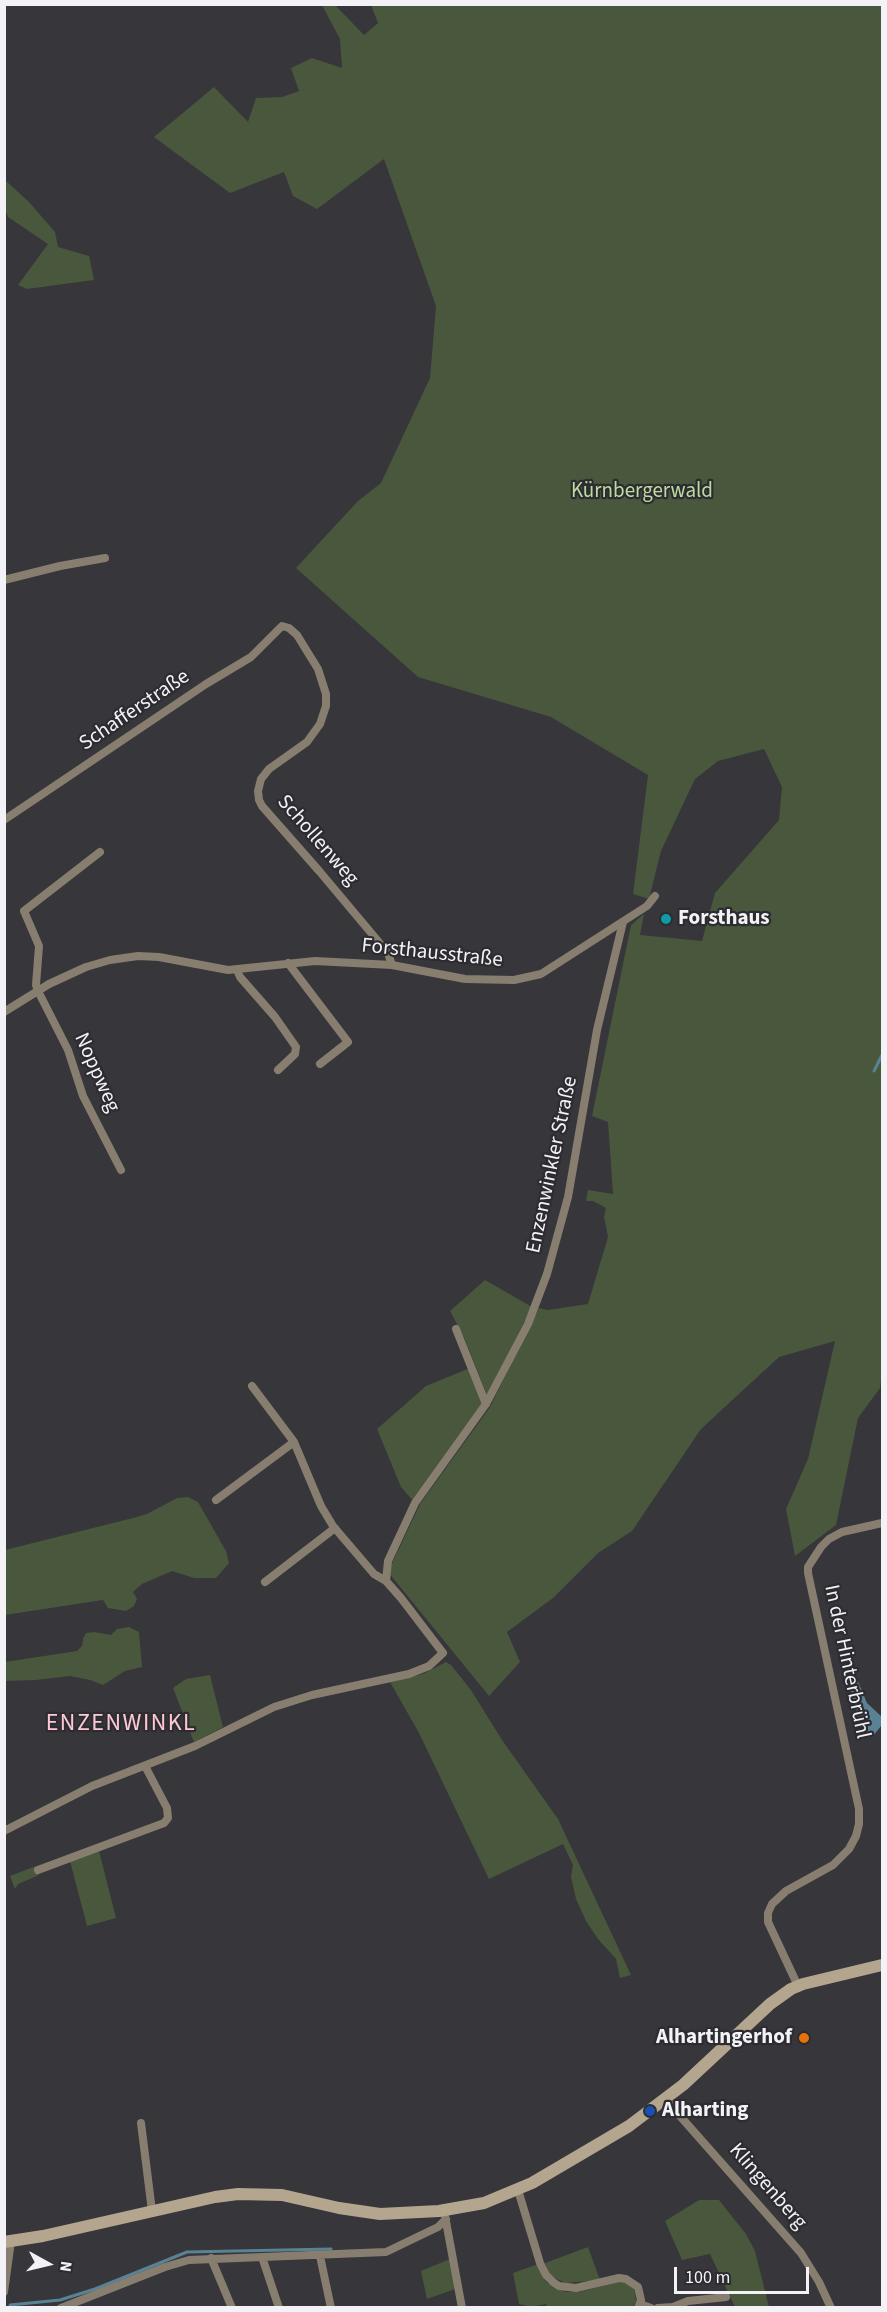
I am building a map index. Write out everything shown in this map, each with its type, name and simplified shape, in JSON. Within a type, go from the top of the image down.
[{"type":"street","points":[[4,580],[105,558]]},
{"type":"street","name":"Schafferstraße","points":[[4,820],[206,684],[251,657],[282,626]]},
{"type":"street","name":"Schollenweg","points":[[282,626],[293,630],[312,657],[324,686],[327,706],[320,724],[307,742],[269,770],[261,779],[258,791],[259,800],[388,953],[392,965]]},
{"type":"street","points":[[38,991],[36,985],[39,946],[24,911],[100,852]]},
{"type":"street","name":"Forsthausstraße","points":[[4,1012],[38,991],[86,967],[110,960],[138,956],[159,957],[237,970],[315,961],[392,965],[465,979],[514,980],[541,974],[647,906],[655,896]]},
{"type":"street","name":"Enzenwinkler Straße","points":[[386,1581],[388,1561],[415,1503],[486,1404],[528,1324],[548,1274],[559,1235],[597,1030],[623,922]]},
{"type":"street","points":[[288,963],[348,1042],[320,1064]]},
{"type":"street","points":[[237,970],[240,977],[296,1047],[295,1053],[278,1070]]},
{"type":"street","name":"Noppweg","points":[[38,991],[68,1050],[83,1096],[120,1170]]},
{"type":"street","points":[[456,1329],[486,1404]]},
{"type":"street","points":[[4,1831],[92,1786],[195,1746],[274,1707],[312,1695],[386,1680],[429,1666],[443,1653],[401,1598],[386,1581],[374,1574],[334,1528],[321,1506],[294,1442],[252,1386]]},
{"type":"street","points":[[216,1500],[294,1442]]},
{"type":"street","name":"In der Hinterbrühl","points":[[798,1986],[768,1922],[768,1913],[772,1904],[786,1891],[833,1865],[849,1849],[859,1824],[857,1798],[808,1567],[829,1539],[842,1532],[882,1523]]},
{"type":"street","points":[[265,1582],[334,1528]]},
{"type":"street","points":[[38,1870],[164,1823],[168,1818],[167,1808],[145,1766]]},
{"type":"street","points":[[4,2292],[8,2241],[214,2197],[251,2193],[282,2195],[380,2214],[445,2215],[484,2203],[518,2190],[629,2126],[683,2085],[770,2004],[798,1986],[882,1965]]},
{"type":"street","name":"Klingenberg","points":[[665,2099],[801,2253],[831,2307]]},
{"type":"street","points":[[141,2123],[153,2211]]},
{"type":"street","points":[[518,2190],[540,2263],[553,2282],[559,2286],[576,2288],[619,2278],[626,2279],[638,2287],[639,2306],[651,2307]]},
{"type":"street","points":[[61,2307],[178,2262],[211,2258],[320,2256],[392,2250],[438,2227],[445,2215]]},
{"type":"street","points":[[445,2215],[462,2307]]},
{"type":"street","points":[[320,2256],[331,2307]]},
{"type":"street","points":[[262,2257],[279,2307]]},
{"type":"street","points":[[211,2258],[232,2307]]},
{"type":"street","points":[[658,2307],[673,2307],[688,2301],[726,2297]]},
{"type":"green space","name":"Kürnbergerwald","points":[[322,5],[335,5],[364,35],[378,23],[371,5],[882,5],[882,1373],[880,1388],[858,1418],[836,1525],[795,1556],[786,1509],[808,1459],[835,1341],[779,1357],[701,1429],[632,1531],[598,1553],[553,1598],[507,1632],[520,1662],[489,1696],[388,1572],[420,1504],[490,1407],[539,1308],[548,1310],[588,1304],[608,1237],[604,1217],[606,1208],[593,1201],[586,1201],[588,1190],[613,1194],[608,1122],[592,1116],[631,925],[644,914],[640,935],[702,941],[715,893],[779,820],[782,787],[764,749],[718,761],[695,779],[661,851],[649,899],[633,894],[648,775],[551,717],[418,677],[296,568],[358,501],[381,483],[430,378],[436,306],[384,159],[317,209],[293,196],[284,172],[230,193],[154,137],[214,87],[248,122],[256,98],[282,97],[299,91],[291,68],[312,58],[342,68],[340,39]]},
{"type":"green space","points":[[5,180],[29,202],[55,232],[58,247],[89,256],[94,280],[27,289],[18,285],[48,244],[8,217],[5,209]]},
{"type":"green space","points":[[485,1280],[532,1307],[487,1395],[464,1337],[450,1311]]},
{"type":"green space","points":[[470,1368],[483,1403],[413,1501],[401,1487],[377,1429],[426,1386]]},
{"type":"green space","points":[[188,1497],[198,1502],[226,1551],[229,1563],[216,1578],[194,1578],[172,1571],[142,1584],[133,1592],[137,1599],[134,1606],[126,1611],[108,1608],[103,1600],[5,1615],[5,1550],[147,1514],[177,1498]]},
{"type":"green space","points":[[129,1627],[139,1632],[142,1667],[125,1671],[103,1685],[70,1676],[5,1681],[5,1662],[77,1651],[82,1646],[86,1633],[111,1635],[117,1629]]},
{"type":"green space","points":[[446,1662],[471,1690],[502,1740],[558,1819],[631,1975],[620,1978],[616,1959],[586,1921],[576,1899],[571,1877],[573,1865],[563,1844],[489,1879],[419,1733],[390,1682],[423,1674]]},
{"type":"green space","points":[[210,1675],[223,1727],[194,1742],[173,1688],[186,1679]]},
{"type":"green space","points":[[99,1851],[116,1918],[87,1926],[70,1861]]},
{"type":"green space","points":[[36,1866],[39,1875],[18,1884],[15,1889],[10,1876]]},
{"type":"green space","points":[[699,2200],[719,2200],[746,2234],[755,2251],[769,2307],[735,2307],[710,2254],[682,2260],[665,2221]]},
{"type":"green space","points":[[588,2247],[600,2280],[566,2283],[552,2277],[545,2263]]},
{"type":"green space","points":[[450,2259],[455,2289],[427,2299],[421,2271]]},
{"type":"green space","points":[[538,2264],[546,2282],[556,2288],[567,2292],[579,2292],[623,2281],[634,2288],[636,2301],[633,2307],[547,2308],[546,2304],[531,2307],[519,2304],[513,2273]]},
{"type":"water","points":[[849,1669],[853,1670],[867,1703],[882,1717],[881,1726],[873,1736],[865,1732],[858,1717],[848,1681]]},
{"type":"waterway","points":[[874,1071],[882,1055]]},
{"type":"waterway","points":[[10,2305],[60,2300],[95,2289],[187,2252],[331,2249]]},
{"type":"place","name":"Forsthaus","points":[[666,919]]},
{"type":"place","name":"Alhartingerhof","points":[[804,2038]]},
{"type":"place","name":"Alharting","points":[[650,2111]]},
{"type":"district","name":"ENZENWINKL","points":[[121,1725]]}]
